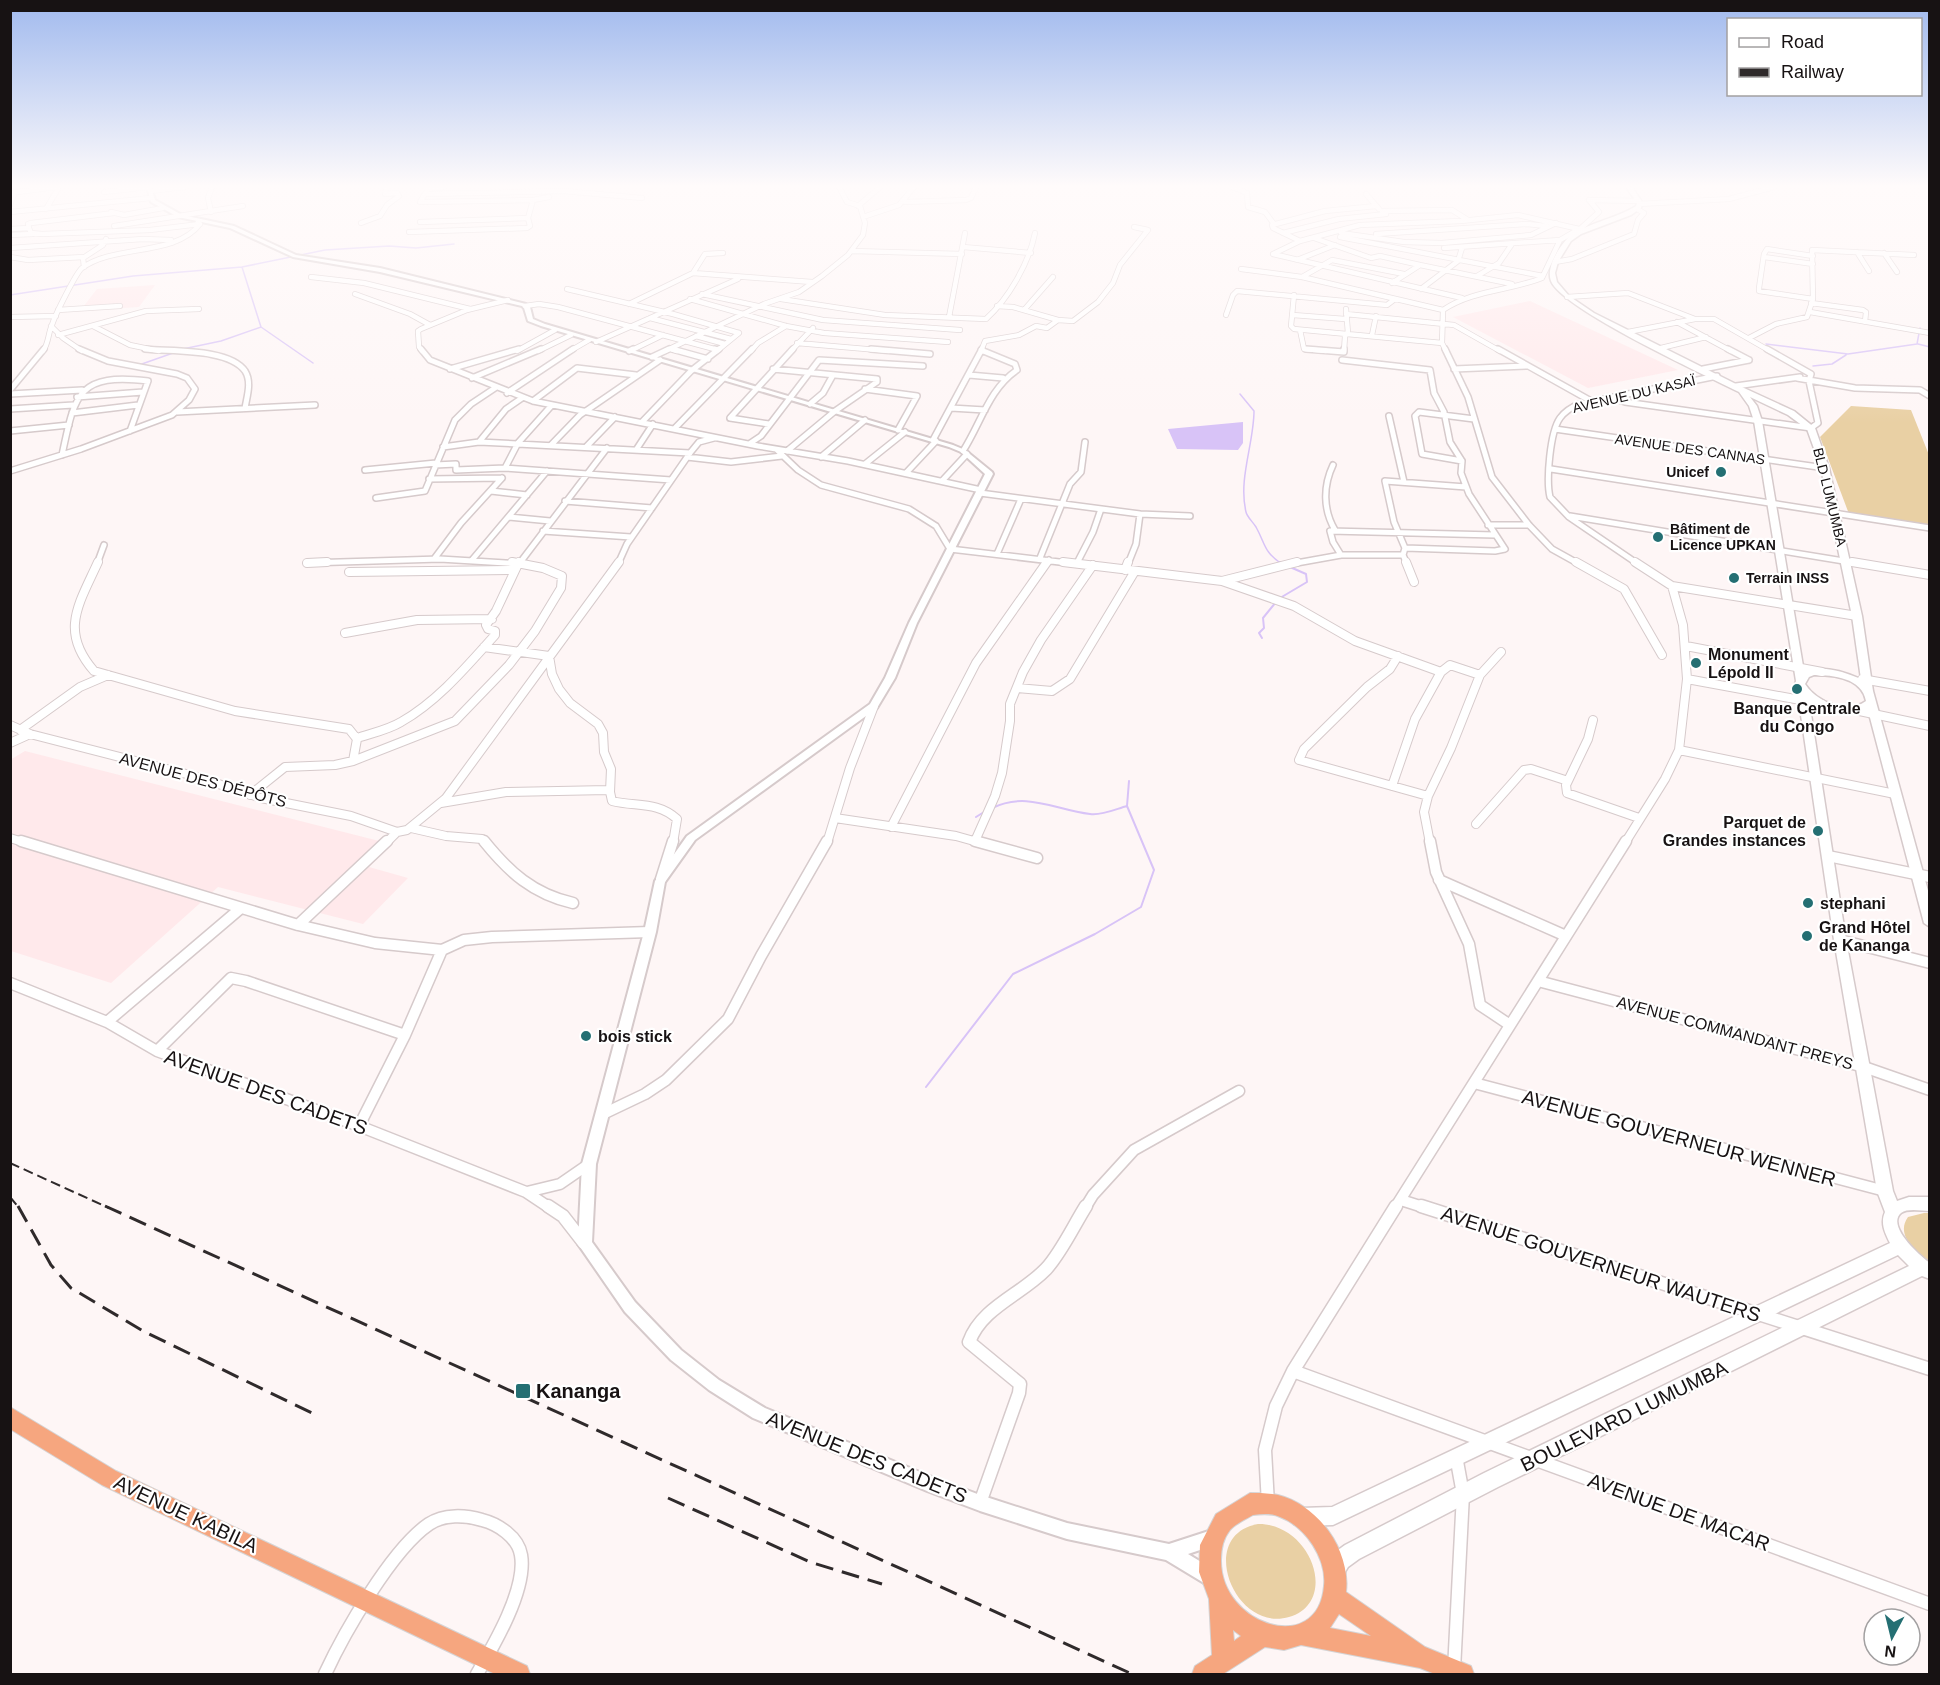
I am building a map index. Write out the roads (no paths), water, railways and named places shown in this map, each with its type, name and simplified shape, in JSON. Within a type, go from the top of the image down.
[{"type":"highway","name":"AVENUE KABILA","points":[[10,1418],[109,1478],[367,1600],[482,1666],[519,1674]]},
{"type":"highway","points":[[1250,1504],[1268,1504],[1285,1508],[1301,1517],[1323,1541],[1335,1571],[1334,1597],[1328,1613],[1317,1626],[1304,1634],[1284,1638],[1263,1635],[1246,1627],[1220,1600],[1210,1576],[1208,1556],[1212,1538],[1221,1522],[1234,1511],[1250,1504]]},
{"type":"highway","points":[[1334,1597],[1420,1657]]},
{"type":"highway","points":[[1220,1600],[1224,1660]]},
{"type":"highway","points":[[1304,1634],[1420,1657],[1458,1673]]},
{"type":"highway","points":[[1203,1674],[1263,1635]]},
{"type":"main road","points":[[1553,266],[1552,277],[1567,297],[1592,314],[1717,376]]},
{"type":"main road","name":"BLD LUMUMBA","points":[[1717,376],[1791,413],[1811,428],[1825,468],[1857,616],[1871,702]]},
{"type":"main road","points":[[1739,388],[1753,406],[1758,421],[1840,940],[1885,1191],[1893,1212],[1890,1224],[1899,1247],[1925,1270]]},
{"type":"main road","points":[[1802,690],[1805,675],[1823,672],[1846,676],[1868,685]]},
{"type":"main road","points":[[1802,690],[1825,704],[1850,709],[1864,708],[1871,702],[1929,923]]},
{"type":"main road","points":[[1893,1212],[1907,1204],[1929,1204]]},
{"type":"main road","name":"BOULEVARD LUMUMBA","points":[[1301,1517],[1333,1516],[1899,1247]]},
{"type":"main road","name":"BOULEVARD LUMUMBA","points":[[1335,1571],[1341,1560],[1352,1552],[1463,1494],[1925,1270]]},
{"type":"street","points":[[10,392],[46,347],[58,310],[78,272],[87,266]]},
{"type":"street","points":[[353,266],[508,300],[525,306],[539,304],[558,307],[718,350]]},
{"type":"street","points":[[693,273],[698,266]]},
{"type":"street","points":[[652,357],[757,307],[799,292],[834,266]]},
{"type":"street","points":[[949,317],[960,266]]},
{"type":"street","points":[[781,299],[848,311],[986,319],[1023,266]]},
{"type":"street","points":[[997,306],[1024,310],[1058,320],[1073,321],[1106,293],[1120,266]]},
{"type":"street","points":[[1315,266],[1462,298]]},
{"type":"street","points":[[1363,266],[1404,274]]},
{"type":"street","points":[[1392,283],[1419,266]]},
{"type":"street","points":[[1424,266],[1516,285]]},
{"type":"street","points":[[1421,289],[1453,266]]},
{"type":"street","points":[[1487,266],[1543,276]]},
{"type":"street","points":[[1241,269],[1302,277],[1443,310],[1462,298],[1538,280],[1550,266]]},
{"type":"street","points":[[1763,266],[1760,291],[1863,310],[1866,312],[1865,322]]},
{"type":"street","points":[[1749,338],[1776,324],[1804,319],[1810,312],[1812,301],[1813,266]]},
{"type":"street","points":[[1866,266],[1869,271]]},
{"type":"street","points":[[1893,266],[1897,272]]},
{"type":"street","points":[[1302,277],[1319,267]]},
{"type":"street","points":[[1477,276],[1495,267]]},
{"type":"street","points":[[629,304],[693,273],[813,282]]},
{"type":"street","points":[[312,277],[364,284],[471,309]]},
{"type":"street","points":[[507,393],[549,363],[592,341],[741,277]]},
{"type":"street","points":[[1024,310],[1053,277]]},
{"type":"street","points":[[567,289],[739,333],[693,370],[642,422]]},
{"type":"street","points":[[1226,315],[1235,291],[1387,305],[1395,299]]},
{"type":"street","points":[[1567,297],[1628,293],[1695,319]]},
{"type":"street","points":[[355,294],[411,314],[430,325]]},
{"type":"street","points":[[702,294],[823,320],[960,330]]},
{"type":"street","points":[[1294,295],[1291,326],[1300,330],[1442,343]]},
{"type":"street","points":[[690,299],[786,326],[828,333],[948,342]]},
{"type":"street","points":[[508,300],[471,309],[419,330],[418,344],[430,360],[522,398],[777,450],[785,454],[805,476],[821,485],[909,508],[936,526],[950,549]]},
{"type":"street","points":[[1300,330],[1304,349],[1343,352],[1345,336],[1348,333],[1345,301]]},
{"type":"street","points":[[58,310],[120,306]]},
{"type":"street","points":[[525,306],[530,320],[555,330],[935,439],[965,453],[989,474],[913,623],[890,678],[874,706],[847,774],[826,845],[761,956],[728,1019],[666,1080],[645,1094],[603,1114]]},
{"type":"street","points":[[58,335],[154,310],[199,309]]},
{"type":"street","points":[[1443,310],[1442,343],[1468,397],[1492,477],[1529,525],[1552,549],[1624,589],[1662,655]]},
{"type":"street","points":[[835,321],[848,311]]},
{"type":"street","points":[[1810,312],[1929,333]]},
{"type":"street","points":[[1293,315],[1376,316],[1454,325],[1591,401]]},
{"type":"street","points":[[10,317],[56,316]]},
{"type":"street","points":[[1372,335],[1376,316]]},
{"type":"street","points":[[650,318],[731,339]]},
{"type":"street","points":[[1609,397],[1625,402],[1811,428],[1816,426],[1819,418],[1809,378],[1812,374],[1711,318],[1677,321],[1628,332]]},
{"type":"street","points":[[769,424],[730,418],[797,343],[823,320]]},
{"type":"street","points":[[906,473],[935,439],[987,340],[1012,337],[1036,326],[1047,328],[1058,320]]},
{"type":"street","points":[[1677,321],[1749,360],[1703,369]]},
{"type":"street","points":[[51,326],[58,335],[77,348],[105,360],[187,378],[195,389],[189,400],[177,412]]},
{"type":"street","points":[[675,428],[758,343],[786,326]]},
{"type":"street","points":[[93,327],[132,346],[164,352],[221,356],[234,361],[243,369],[250,382],[244,408]]},
{"type":"street","points":[[450,369],[516,351],[555,330]]},
{"type":"street","points":[[472,378],[571,335]]},
{"type":"street","points":[[629,351],[663,335]]},
{"type":"street","points":[[696,336],[725,344]]},
{"type":"street","points":[[1660,348],[1706,337]]},
{"type":"street","points":[[797,343],[930,354]]},
{"type":"street","points":[[671,349],[708,359]]},
{"type":"street","points":[[942,481],[965,453],[1003,378],[1017,370],[1016,365],[981,350]]},
{"type":"street","points":[[754,444],[788,398],[822,359],[923,366]]},
{"type":"street","points":[[551,445],[585,412],[660,360]]},
{"type":"street","points":[[1222,581],[1298,562],[1341,555],[1504,550],[1466,487],[1461,473],[1462,461],[1450,442],[1445,415],[1434,393],[1429,369],[1342,360]]},
{"type":"street","points":[[1454,369],[1526,366]]},
{"type":"street","points":[[533,401],[575,368],[636,375]]},
{"type":"street","points":[[773,369],[877,379],[877,382],[835,411],[785,454]]},
{"type":"street","points":[[810,404],[823,393],[833,375]]},
{"type":"street","points":[[969,375],[1003,378]]},
{"type":"street","name":"AVENUE DU KASAÏ","points":[[1672,586],[1566,516],[1550,500],[1548,488],[1555,429],[1562,412],[1569,408],[1609,397],[1717,376]]},
{"type":"street","points":[[10,378],[21,378]]},
{"type":"street","points":[[1739,388],[1797,378],[1865,388],[1920,390],[1929,387]]},
{"type":"street","points":[[62,455],[73,405],[82,390],[98,380],[148,381],[130,431]]},
{"type":"street","points":[[376,498],[424,492],[452,425],[459,415],[495,388]]},
{"type":"street","points":[[865,389],[917,396],[902,431],[865,464]]},
{"type":"street","points":[[10,392],[82,390]]},
{"type":"street","points":[[1920,390],[1929,396]]},
{"type":"street","points":[[77,397],[143,392]]},
{"type":"street","points":[[479,442],[506,409],[522,398]]},
{"type":"street","points":[[10,409],[73,405]]},
{"type":"street","points":[[72,413],[138,405]]},
{"type":"street","points":[[10,471],[130,431],[177,412],[315,405]]},
{"type":"street","points":[[505,468],[518,443],[552,405]]},
{"type":"street","points":[[951,408],[986,410]]},
{"type":"street","points":[[1462,461],[1422,454],[1416,413],[1474,419]]},
{"type":"street","points":[[1389,416],[1404,482]]},
{"type":"street","points":[[586,447],[615,417]]},
{"type":"street","points":[[821,457],[866,420]]},
{"type":"street","points":[[636,450],[653,424]]},
{"type":"street","points":[[10,431],[69,425]]},
{"type":"street","name":"AVENUE DES CANNAS","points":[[1555,429],[1825,468]]},
{"type":"street","points":[[699,433],[699,442]]},
{"type":"street","points":[[298,925],[397,832],[411,828],[452,792],[466,768],[598,588],[616,569],[631,537],[688,455],[699,442],[716,437]]},
{"type":"street","points":[[443,447],[479,442],[518,443],[636,450],[731,462],[785,454],[821,457],[865,464],[981,492],[1021,499],[1140,514],[1190,516]]},
{"type":"street","points":[[1040,558],[1070,484],[1081,472],[1085,442]]},
{"type":"street","points":[[357,738],[409,717],[469,664],[484,647],[496,633],[486,627],[517,566],[607,448]]},
{"type":"street","points":[[365,470],[456,464],[456,470],[505,468],[671,480]]},
{"type":"street","points":[[1333,465],[1327,479],[1326,501],[1328,515],[1335,530]]},
{"type":"street","points":[[1551,469],[1929,528]]},
{"type":"street","points":[[472,560],[547,471]]},
{"type":"street","points":[[429,479],[502,478],[461,524],[434,559]]},
{"type":"street","points":[[1414,582],[1385,482],[1466,487]]},
{"type":"street","points":[[491,491],[527,495]]},
{"type":"street","points":[[997,554],[1021,499]]},
{"type":"street","points":[[565,501],[652,508]]},
{"type":"street","points":[[1077,563],[1093,532],[1101,508]]},
{"type":"street","points":[[1125,570],[1136,544],[1140,514]]},
{"type":"street","points":[[1566,516],[1929,575]]},
{"type":"street","points":[[509,517],[550,521]]},
{"type":"street","points":[[1578,524],[1590,520]]},
{"type":"street","points":[[1488,525],[1529,525]]},
{"type":"street","points":[[543,531],[631,537]]},
{"type":"street","points":[[1341,555],[1330,531],[1495,535]]},
{"type":"street","points":[[104,545],[75,617],[72,633],[77,651],[94,671],[235,711],[349,729],[354,731],[357,738],[358,748],[353,761]]},
{"type":"street","points":[[950,549],[1222,581],[1294,606],[1341,635],[1442,672]]},
{"type":"street","points":[[250,795],[289,766],[334,765],[353,761],[455,721],[470,708],[519,653],[548,612],[563,582],[562,576],[555,572],[472,560],[307,563]]},
{"type":"street","points":[[891,827],[976,663],[1049,560]]},
{"type":"street","points":[[975,841],[995,796],[1002,773],[1010,721],[1010,704],[1041,640],[1093,565]]},
{"type":"street","points":[[349,572],[517,566]]},
{"type":"street","points":[[1017,688],[1049,692],[1059,690],[1074,672],[1135,571]]},
{"type":"street","points":[[1672,586],[1857,616]]},
{"type":"street","points":[[1268,1504],[1263,1472],[1265,1442],[1270,1416],[1293,1371],[1665,778],[1679,750],[1687,679],[1686,646],[1678,601],[1672,586]]},
{"type":"street","points":[[345,633],[406,621],[492,619]]},
{"type":"street","points":[[1686,646],[1823,672]]},
{"type":"street","points":[[484,647],[549,656]]},
{"type":"street","points":[[1501,652],[1480,675],[1451,748],[1428,796],[1424,812],[1439,880],[1469,944],[1480,1005],[1510,1025]]},
{"type":"street","points":[[549,656],[552,677],[558,687],[580,712],[597,723],[605,736],[604,754],[610,764],[608,790],[612,801],[668,808],[677,819],[674,839],[660,881],[650,932],[589,1164],[585,1244]]},
{"type":"street","points":[[1398,656],[1390,669],[1359,694],[1304,749],[1299,758],[1304,762],[1428,796]]},
{"type":"street","points":[[1392,786],[1415,719],[1442,672],[1450,665],[1480,675]]},
{"type":"street","points":[[10,743],[80,687],[94,671]]},
{"type":"street","points":[[80,687],[109,674]]},
{"type":"street","points":[[1687,679],[1802,690]]},
{"type":"street","points":[[1868,685],[1929,691]]},
{"type":"street","points":[[660,881],[673,860],[698,832],[874,706]]},
{"type":"street","points":[[1850,709],[1929,726]]},
{"type":"street","points":[[1593,720],[1583,750],[1568,781],[1567,793],[1639,818]]},
{"type":"street","name":"AVENUE DES DÉPÔTS","points":[[10,725],[23,733],[194,776],[250,795],[351,816],[397,832]]},
{"type":"street","points":[[1679,750],[1895,794]]},
{"type":"street","points":[[1476,824],[1524,770],[1531,769],[1568,781]]},
{"type":"street","points":[[441,802],[506,792],[608,790]]},
{"type":"street","points":[[835,818],[944,834],[1037,858]]},
{"type":"street","points":[[411,828],[446,836],[482,839],[508,870],[530,889],[545,897],[573,903]]},
{"type":"street","points":[[10,838],[298,925],[375,943],[442,950],[464,940],[492,937],[650,932]]},
{"type":"street","points":[[1828,855],[1929,877]]},
{"type":"street","points":[[1439,880],[1566,936]]},
{"type":"street","points":[[107,1022],[241,908]]},
{"type":"street","points":[[1840,940],[1929,963]]},
{"type":"street","points":[[359,1126],[405,1035],[442,950]]},
{"type":"street","points":[[157,1051],[231,978],[246,981],[405,1035]]},
{"type":"street","name":"AVENUE COMMANDANT PREYS","points":[[1538,981],[1864,1067],[1929,1090]]},
{"type":"street","name":"AVENUE DES CADETS","points":[[10,983],[107,1022],[157,1051],[359,1126],[526,1192],[563,1216],[645,1325],[676,1355],[714,1385],[759,1413],[980,1503],[1067,1531],[1169,1552],[1212,1538]]},
{"type":"street","name":"AVENUE GOUVERNEUR WENNER","points":[[1474,1083],[1885,1191]]},
{"type":"street","points":[[980,1503],[1020,1384],[969,1342],[973,1330],[982,1319],[1046,1269],[1093,1195],[1134,1150],[1239,1091]]},
{"type":"street","points":[[526,1192],[544,1190],[567,1182],[589,1164]]},
{"type":"street","name":"AVENUE GOUVERNEUR WAUTERS","points":[[1401,1200],[1929,1369]]},
{"type":"street","name":"AVENUE DE MACAR","points":[[1293,1371],[1929,1604]]},
{"type":"street","points":[[1456,1456],[1463,1494],[1458,1673]]},
{"type":"street","points":[[325,1674],[330,1660],[367,1600],[410,1543],[429,1524],[452,1516],[474,1517],[494,1522],[508,1534],[521,1554],[518,1586],[482,1666]]},
{"type":"street","points":[[1169,1552],[1210,1576]]},
{"type":"waterway","points":[[242,267],[249,266]]},
{"type":"waterway","points":[[10,295],[133,276],[242,267]]},
{"type":"waterway","points":[[242,267],[261,327]]},
{"type":"waterway","points":[[178,350],[221,341],[261,327]]},
{"type":"waterway","points":[[261,327],[313,363]]},
{"type":"waterway","points":[[1766,344],[1848,354],[1917,344],[1920,328]]},
{"type":"waterway","points":[[1918,344],[1930,347]]},
{"type":"waterway","points":[[139,365],[173,353]]},
{"type":"waterway","points":[[1813,366],[1832,364],[1846,355]]},
{"type":"waterway","points":[[1240,394],[1254,411],[1245,474],[1246,512],[1268,551],[1282,564],[1280,562]]},
{"type":"waterway","points":[[1280,598],[1307,582],[1306,574],[1290,567]]},
{"type":"waterway","points":[[1262,638],[1259,633],[1264,628],[1263,618],[1276,602]]},
{"type":"waterway","points":[[1127,806],[1129,781]]},
{"type":"waterway","points":[[992,808],[1005,803],[1029,801],[1094,814],[1127,806]]},
{"type":"waterway","points":[[926,1087],[1013,974],[1095,934],[1141,907],[1154,870],[1127,806]]},
{"type":"waterway","points":[[976,817],[984,812]]},
{"type":"railway","points":[[10,1163],[109,1208]]},
{"type":"railway","points":[[10,1197],[19,1208]]},
{"type":"railway","points":[[18,1206],[51,1265],[71,1288],[143,1331],[316,1415]]},
{"type":"railway","points":[[105,1206],[1132,1674]]},
{"type":"railway","points":[[668,1498],[810,1562],[882,1584]]},
{"type":"place","name":"Unicef","points":[[1721,472]]},
{"type":"place","name":"Bâtiment de Licence UPKAN","points":[[1658,537]]},
{"type":"place","name":"Terrain INSS","points":[[1734,578]]},
{"type":"place","name":"Monument Lépold II","points":[[1696,663]]},
{"type":"place","name":"Banque Centrale du Congo","points":[[1797,689]]},
{"type":"place","name":"Parquet de Grandes instances","points":[[1818,831]]},
{"type":"place","name":"stephani","points":[[1808,903]]},
{"type":"place","name":"Grand Hôtel de Kananga","points":[[1807,936]]},
{"type":"place","name":"bois stick","points":[[586,1036]]},
{"type":"place","name":"Kananga","points":[[523,1391]]}]
